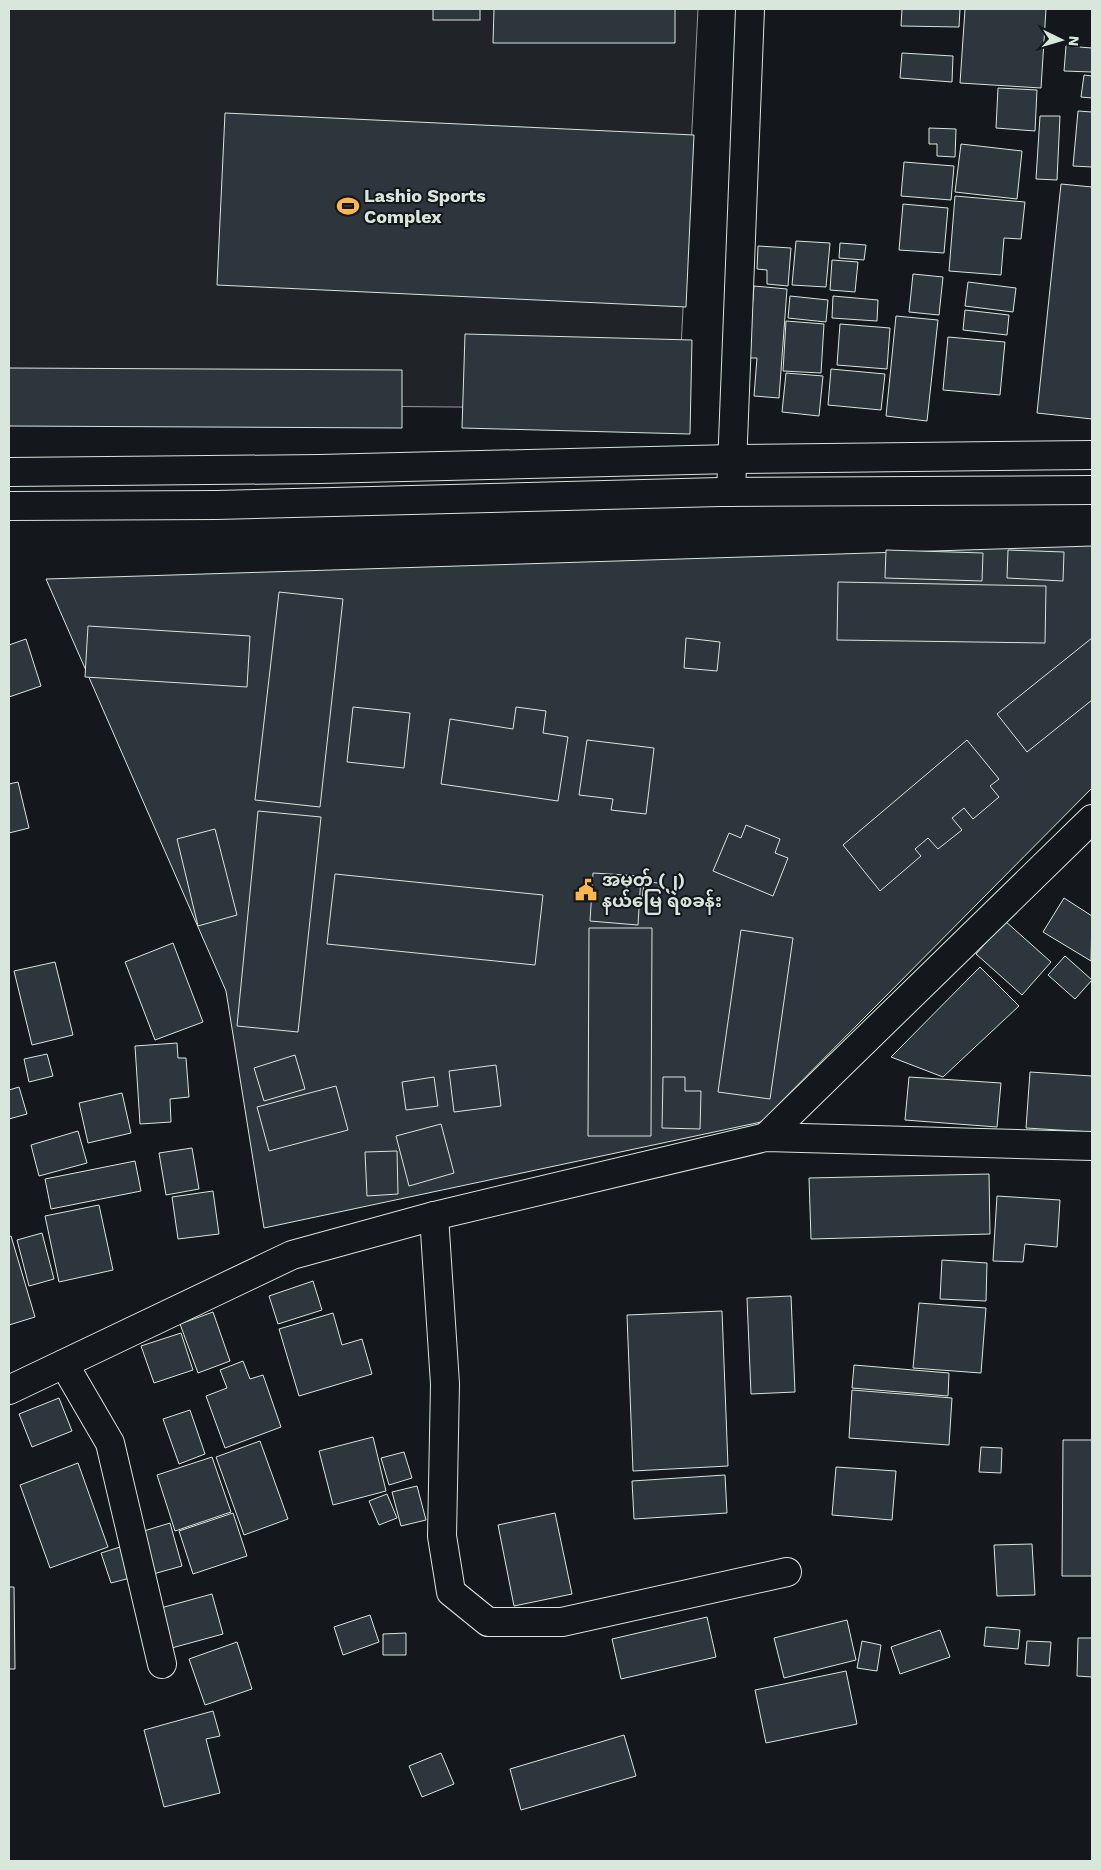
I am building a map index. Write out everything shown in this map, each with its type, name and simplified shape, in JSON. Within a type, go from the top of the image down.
[{"type":"street","points":[[731,492],[750,9]]},
{"type":"street","points":[[9,472],[319,469],[732,459],[1092,455]]},
{"type":"street","points":[[9,506],[216,505],[731,492],[1092,490]]},
{"type":"street","points":[[766,1137],[1092,819]]},
{"type":"street","points":[[9,1390],[292,1255],[434,1216],[766,1137],[1092,1146]]},
{"type":"street","points":[[434,1216],[445,1384],[442,1536],[451,1592],[488,1622],[562,1622],[787,1572]]},
{"type":"street","points":[[64,1364],[110,1443],[162,1664]]},
{"type":"shaded area","name":"Lashio Sports Complex","points":[[9,9],[698,9],[678,409],[9,403]]},
{"type":"building","points":[[433,9],[480,9],[480,20],[433,20]]},
{"type":"building","points":[[494,9],[675,9],[675,43],[493,43]]},
{"type":"building","points":[[902,9],[960,9],[959,27],[901,26]]},
{"type":"building","points":[[965,9],[1046,9],[1041,88],[960,83]]},
{"type":"building","points":[[1066,46],[1092,48],[1092,72],[1064,71]]},
{"type":"building","points":[[902,53],[953,56],[952,82],[900,78]]},
{"type":"building","points":[[1084,75],[1092,76],[1092,98],[1081,97]]},
{"type":"building","points":[[998,88],[1037,90],[1035,131],[996,128]]},
{"type":"building","points":[[1078,111],[1092,112],[1092,167],[1073,166]]},
{"type":"building","points":[[225,113],[694,135],[686,307],[217,285]]},
{"type":"building","points":[[1040,116],[1060,116],[1057,180],[1036,179]]},
{"type":"building","points":[[929,128],[956,129],[955,157],[937,156],[937,144],[929,144]]},
{"type":"building","points":[[961,144],[1022,151],[1017,199],[955,192]]},
{"type":"building","points":[[904,162],[954,166],[951,200],[901,196]]},
{"type":"building","points":[[1061,184],[1092,187],[1092,419],[1037,413]]},
{"type":"building","points":[[955,196],[1025,202],[1021,239],[1004,238],[1001,275],[949,271]]},
{"type":"building","points":[[903,204],[948,208],[944,253],[899,250]]},
{"type":"building","points":[[796,241],[830,243],[826,287],[792,285]]},
{"type":"building","points":[[840,243],[866,245],[864,260],[839,258]]},
{"type":"building","points":[[758,246],[791,248],[788,286],[767,284],[767,270],[757,269]]},
{"type":"building","points":[[832,260],[858,262],[855,292],[830,290]]},
{"type":"building","points":[[913,274],[943,277],[939,315],[909,312]]},
{"type":"building","points":[[968,282],[1016,288],[1013,312],[965,306]]},
{"type":"building","points":[[754,286],[787,289],[779,398],[754,396],[757,358],[748,358]]},
{"type":"building","points":[[790,296],[828,300],[826,322],[788,318]]},
{"type":"building","points":[[833,296],[878,300],[877,321],[832,318]]},
{"type":"building","points":[[965,310],[1009,315],[1007,335],[963,330]]},
{"type":"building","points":[[896,316],[938,320],[927,421],[886,416]]},
{"type":"building","points":[[786,321],[824,324],[821,373],[783,371]]},
{"type":"building","points":[[840,324],[890,328],[887,369],[837,365]]},
{"type":"building","points":[[465,334],[692,340],[690,434],[462,428]]},
{"type":"building","points":[[948,337],[1005,342],[1000,395],[943,390]]},
{"type":"building","points":[[9,368],[402,370],[402,428],[9,426]]},
{"type":"building","points":[[831,369],[885,374],[881,410],[828,405]]},
{"type":"building","points":[[786,373],[823,376],[819,416],[782,412]]},
{"type":"building","name":"အမှတ် (၂) နယ်မြေ ရဲစခန်း","points":[[1092,546],[1092,788],[761,1122],[264,1228],[226,991],[46,579]]},
{"type":"building","points":[[886,550],[983,553],[982,581],[885,578]]},
{"type":"building","points":[[1008,550],[1064,552],[1063,581],[1007,578]]},
{"type":"building","points":[[838,582],[1046,586],[1045,643],[837,640]]},
{"type":"building","points":[[279,592],[343,599],[320,807],[255,800]]},
{"type":"building","points":[[88,626],[250,636],[247,687],[85,677]]},
{"type":"building","points":[[686,638],[720,642],[717,671],[684,668]]},
{"type":"building","points":[[1092,638],[1092,700],[1027,752],[997,714]]},
{"type":"building","points":[[26,639],[41,686],[9,697],[9,645]]},
{"type":"building","points":[[353,707],[410,713],[404,768],[347,762]]},
{"type":"building","points":[[516,707],[546,711],[543,733],[568,737],[558,801],[441,784],[450,719],[513,729]]},
{"type":"building","points":[[587,740],[654,748],[646,814],[611,810],[613,799],[579,795]]},
{"type":"building","points":[[967,740],[999,779],[990,786],[999,797],[973,819],[964,808],[952,818],[962,830],[938,849],[928,838],[915,849],[921,856],[880,891],[843,845]]},
{"type":"building","points":[[18,782],[29,828],[9,833],[9,784]]},
{"type":"building","points":[[258,811],[321,817],[298,1032],[237,1026]]},
{"type":"building","points":[[746,825],[780,839],[775,853],[788,858],[773,896],[713,871],[729,833],[741,838]]},
{"type":"building","points":[[215,829],[237,915],[198,926],[177,839]]},
{"type":"building","points":[[593,873],[641,876],[638,925],[590,921]]},
{"type":"building","points":[[335,874],[543,895],[535,965],[327,944]]},
{"type":"building","points":[[644,882],[659,883],[658,901],[642,900]]},
{"type":"building","points":[[1064,898],[1092,916],[1091,961],[1043,932]]},
{"type":"building","points":[[1005,921],[1051,962],[1022,995],[976,954]]},
{"type":"building","points":[[589,928],[652,928],[651,1136],[588,1136]]},
{"type":"building","points":[[741,930],[793,938],[770,1099],[718,1092]]},
{"type":"building","points":[[173,943],[203,1022],[155,1040],[125,962]]},
{"type":"building","points":[[1065,956],[1092,980],[1075,999],[1048,975]]},
{"type":"building","points":[[55,962],[73,1035],[32,1045],[14,971]]},
{"type":"building","points":[[980,967],[1019,1006],[943,1077],[891,1057]]},
{"type":"building","points":[[177,1043],[178,1058],[186,1058],[189,1097],[170,1099],[171,1122],[140,1124],[135,1046]]},
{"type":"building","points":[[47,1054],[53,1076],[29,1082],[24,1059]]},
{"type":"building","points":[[295,1055],[305,1089],[264,1101],[254,1068]]},
{"type":"building","points":[[496,1065],[501,1106],[454,1112],[449,1071]]},
{"type":"building","points":[[1030,1072],[1092,1076],[1092,1132],[1026,1128]]},
{"type":"building","points":[[434,1077],[438,1106],[406,1110],[402,1082]]},
{"type":"building","points":[[663,1077],[685,1077],[685,1091],[701,1091],[700,1129],[662,1128]]},
{"type":"building","points":[[909,1077],[1001,1083],[997,1127],[905,1120]]},
{"type":"building","points":[[336,1086],[348,1130],[269,1151],[257,1107]]},
{"type":"building","points":[[19,1087],[27,1114],[9,1119],[9,1090]]},
{"type":"building","points":[[122,1093],[131,1133],[88,1143],[79,1103]]},
{"type":"building","points":[[441,1124],[454,1173],[409,1186],[396,1136]]},
{"type":"building","points":[[78,1131],[87,1163],[39,1176],[31,1145]]},
{"type":"building","points":[[192,1148],[199,1189],[166,1195],[159,1153]]},
{"type":"building","points":[[397,1151],[398,1194],[367,1196],[365,1152]]},
{"type":"building","points":[[135,1161],[141,1191],[51,1209],[45,1179]]},
{"type":"building","points":[[989,1174],[990,1234],[811,1239],[809,1178]]},
{"type":"building","points":[[213,1191],[219,1234],[178,1239],[172,1197]]},
{"type":"building","points":[[997,1196],[1060,1200],[1057,1247],[1025,1244],[1023,1262],[993,1261]]},
{"type":"building","points":[[99,1205],[113,1270],[59,1282],[45,1216]]},
{"type":"building","points":[[42,1233],[54,1279],[29,1286],[17,1240]]},
{"type":"building","points":[[11,1236],[35,1317],[9,1325],[9,1237]]},
{"type":"building","points":[[942,1260],[987,1263],[986,1301],[940,1299]]},
{"type":"building","points":[[313,1281],[322,1310],[278,1324],[269,1296]]},
{"type":"building","points":[[791,1296],[795,1392],[751,1394],[747,1298]]},
{"type":"building","points":[[919,1303],[986,1308],[981,1373],[913,1368]]},
{"type":"building","points":[[722,1311],[728,1466],[633,1471],[627,1315]]},
{"type":"building","points":[[213,1312],[230,1361],[198,1373],[180,1324]]},
{"type":"building","points":[[333,1313],[342,1345],[362,1339],[372,1374],[299,1396],[279,1329]]},
{"type":"building","points":[[181,1333],[193,1370],[154,1383],[141,1346]]},
{"type":"building","points":[[243,1361],[250,1379],[263,1375],[281,1427],[225,1448],[206,1396],[227,1388],[220,1370]]},
{"type":"building","points":[[854,1365],[949,1373],[948,1396],[852,1388]]},
{"type":"building","points":[[852,1390],[952,1398],[949,1445],[849,1438]]},
{"type":"building","points":[[59,1398],[72,1431],[32,1447],[19,1414]]},
{"type":"building","points":[[190,1410],[205,1454],[179,1464],[163,1419]]},
{"type":"building","points":[[373,1437],[386,1491],[333,1505],[319,1451]]},
{"type":"building","points":[[1063,1440],[1092,1440],[1092,1576],[1062,1576]]},
{"type":"building","points":[[260,1441],[288,1519],[244,1535],[216,1457]]},
{"type":"building","points":[[981,1447],[1002,1448],[1001,1473],[979,1472]]},
{"type":"building","points":[[404,1452],[412,1478],[389,1485],[381,1458]]},
{"type":"building","points":[[212,1457],[231,1512],[175,1531],[157,1475]]},
{"type":"building","points":[[78,1463],[108,1547],[50,1568],[20,1485]]},
{"type":"building","points":[[836,1467],[896,1471],[892,1520],[832,1515]]},
{"type":"building","points":[[725,1475],[727,1513],[634,1519],[632,1481]]},
{"type":"building","points":[[417,1486],[426,1520],[401,1526],[392,1492]]},
{"type":"building","points":[[387,1494],[397,1518],[379,1525],[369,1501]]},
{"type":"building","points":[[233,1513],[247,1556],[193,1574],[179,1531]]},
{"type":"building","points":[[555,1513],[572,1594],[514,1606],[498,1525]]},
{"type":"building","points":[[170,1523],[182,1566],[146,1576],[134,1534]]},
{"type":"building","points":[[1032,1544],[1035,1595],[997,1596],[994,1545]]},
{"type":"building","points":[[120,1547],[130,1578],[111,1583],[101,1553]]},
{"type":"building","points":[[9,1587],[14,1587],[15,1669],[9,1669]]},
{"type":"building","points":[[212,1594],[223,1634],[168,1649],[157,1609]]},
{"type":"building","points":[[370,1615],[379,1642],[343,1655],[334,1627]]},
{"type":"building","points":[[707,1617],[716,1657],[621,1679],[612,1639]]},
{"type":"building","points":[[847,1620],[856,1660],[784,1678],[774,1638]]},
{"type":"building","points":[[986,1627],[1020,1630],[1018,1649],[984,1646]]},
{"type":"building","points":[[940,1630],[950,1657],[900,1674],[891,1647]]},
{"type":"building","points":[[406,1633],[406,1655],[383,1655],[383,1634]]},
{"type":"building","points":[[1078,1638],[1092,1638],[1092,1677],[1077,1676]]},
{"type":"building","points":[[862,1641],[881,1645],[877,1671],[857,1668]]},
{"type":"building","points":[[1027,1641],[1051,1642],[1049,1666],[1025,1664]]},
{"type":"building","points":[[237,1642],[252,1689],[205,1705],[189,1659]]},
{"type":"building","points":[[846,1671],[857,1724],[766,1743],[755,1690]]},
{"type":"building","points":[[213,1711],[220,1736],[206,1739],[220,1793],[164,1807],[144,1730]]},
{"type":"building","points":[[624,1735],[636,1776],[521,1810],[510,1769]]},
{"type":"building","points":[[441,1753],[454,1784],[422,1797],[409,1766]]},
{"type":"place","name":"Lashio Sports Complex","points":[[348,206]]},
{"type":"place","name":"အမှတ် (၂) နယ်မြေ ရဲစခန်း","points":[[586,890]]}]
